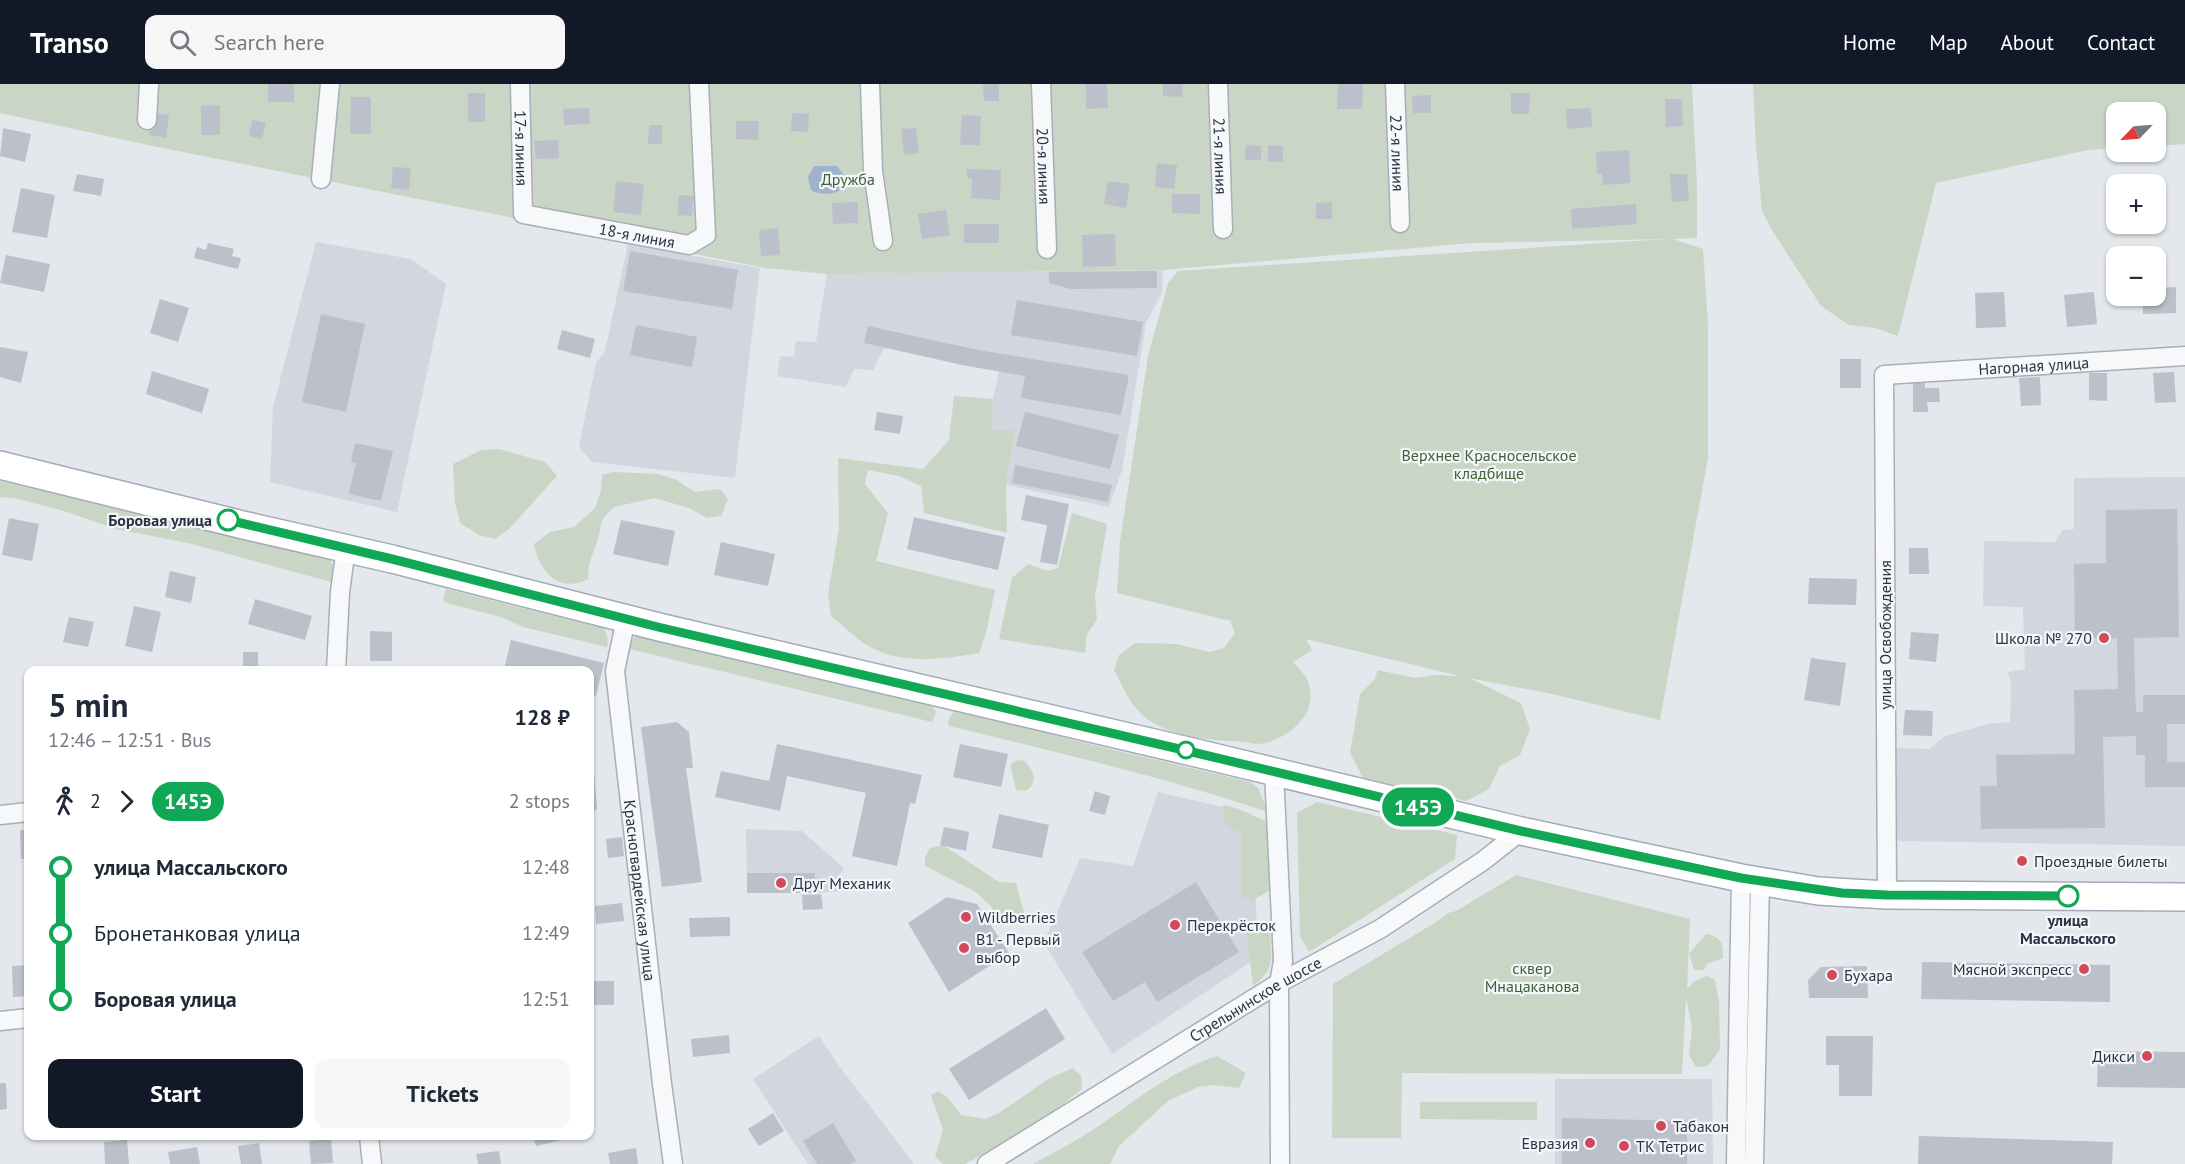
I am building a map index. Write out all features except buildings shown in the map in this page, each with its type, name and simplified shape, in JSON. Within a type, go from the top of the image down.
[{"type":"main road","points":[[0,465],[626,618],[1521,831],[1750,880],[1818,891],[1887,895],[2185,897]]},
{"type":"street","points":[[147,120],[149,84]]},
{"type":"street","points":[[321,179],[330,84]]},
{"type":"street","name":"17-я линия","points":[[520,84],[523,214]]},
{"type":"street","name":"18-я линия","points":[[523,214],[688,245],[706,236],[699,84]]},
{"type":"street","points":[[870,84],[873,171],[883,242]]},
{"type":"street","name":"20-я линия","points":[[1041,84],[1047,249]]},
{"type":"street","name":"21-я линия","points":[[1218,84],[1223,229]]},
{"type":"street","name":"22-я линия","points":[[1395,84],[1400,223]]},
{"type":"street","name":"Нагорная улица","points":[[1884,375],[2185,356]]},
{"type":"street","name":"улица Освобождения","points":[[1884,375],[1887,895]]},
{"type":"street","points":[[336,666],[340,592],[346,548]]},
{"type":"street","name":"Красногвардейская улица","points":[[626,618],[615,671],[673,1164]]},
{"type":"street","points":[[1274,772],[1282,961],[1279,982],[1280,1164]]},
{"type":"street","points":[[0,815],[24,812]]},
{"type":"street","name":"Стрельнинское шоссе","points":[[987,1164],[1279,982],[1380,929],[1483,861],[1521,831]]},
{"type":"street","points":[[1736,1164],[1750,880]]},
{"type":"street","points":[[1750,880],[1754,1164]]},
{"type":"street","points":[[0,1021],[24,1018]]},
{"type":"street","points":[[369,1140],[372,1164]]},
{"type":"shaded area","points":[[316,242],[411,259],[446,284],[397,512],[270,482],[273,407]]},
{"type":"shaded area","points":[[628,244],[760,268],[735,478],[592,462],[579,447],[596,363],[605,351]]},
{"type":"shaded area","points":[[1163,270],[1162,293],[1146,323],[1122,470],[1109,507],[1006,485],[1015,432],[991,430],[993,399],[999,371],[885,347],[873,370],[854,369],[846,387],[777,376],[780,356],[794,357],[796,341],[816,342],[827,274]]},
{"type":"shaded area","name":"Школа № 270","points":[[2185,477],[2185,846],[1901,841],[1893,835],[1892,748],[1929,749],[1945,736],[1988,724],[2010,722],[2011,685],[2008,672],[2025,669],[2023,607],[1983,606],[1984,541],[2055,542],[2063,530],[2074,529],[2074,478]]},
{"type":"shaded area","points":[[1158,792],[1252,814],[1258,957],[1112,1054],[1044,943],[1080,858],[1133,866]]},
{"type":"shaded area","points":[[746,829],[802,831],[844,868],[839,875],[840,891],[747,893]]},
{"type":"shaded area","points":[[819,1036],[914,1164],[808,1164],[753,1079]]},
{"type":"shaded area","points":[[1555,1079],[1712,1079],[1713,1164],[1555,1164]]},
{"type":"green space","points":[[0,84],[1692,84],[1697,238],[1673,239],[1703,249],[1708,325],[1708,458],[1660,720],[1552,694],[1469,678],[1521,703],[1530,729],[1520,755],[1500,766],[1489,789],[1466,801],[1363,778],[1350,753],[1360,694],[1374,680],[1378,670],[1415,678],[1434,675],[1460,676],[1306,639],[1312,650],[1293,662],[1307,679],[1310,701],[1307,711],[1302,720],[1286,734],[1266,743],[1257,744],[1193,737],[1158,725],[1136,709],[1114,670],[1119,655],[1135,643],[1176,644],[1210,652],[1224,648],[1235,633],[1230,622],[1238,623],[1117,593],[1120,542],[1148,356],[1168,283],[1178,271],[1666,239],[1472,243],[1163,270],[827,274],[765,268],[148,145],[0,113]]},
{"type":"green space","points":[[1753,84],[2185,84],[2185,144],[2166,145],[2166,102],[2106,102],[2106,149],[2088,150],[1936,183],[1898,336],[1875,328],[1849,325],[1821,306],[1762,211]]},
{"type":"green space","points":[[954,396],[993,399],[992,430],[1015,431],[1006,485],[1007,533],[924,513],[921,486],[899,476],[868,470],[865,484],[888,513],[876,561],[995,590],[986,633],[979,653],[939,659],[898,657],[867,645],[831,616],[828,594],[839,529],[838,458],[923,469],[949,440]]},
{"type":"green space","points":[[499,449],[545,462],[557,476],[510,528],[495,539],[479,535],[460,523],[455,502],[453,464],[481,450]]},
{"type":"green space","points":[[613,472],[658,474],[675,479],[695,492],[720,489],[728,499],[721,516],[707,518],[689,508],[655,498],[614,507],[601,524],[589,564],[588,579],[578,583],[559,582],[552,578],[540,563],[534,544],[550,532],[574,527],[595,508],[601,491],[602,475]]},
{"type":"green space","points":[[0,481],[324,553],[334,566],[335,583],[192,544],[116,529],[64,511],[18,499],[0,497]]},
{"type":"green space","points":[[1072,513],[1107,524],[1095,596],[1097,620],[1087,634],[1085,653],[999,639],[1012,578],[1028,564],[1048,571],[1058,568]]},
{"type":"green space","points":[[446,589],[603,628],[606,632],[607,647],[523,627],[501,617],[446,603],[443,600]]},
{"type":"green space","points":[[636,636],[932,706],[936,712],[932,722],[625,648]]},
{"type":"green space","points":[[959,710],[1076,741],[1250,782],[1258,788],[1268,812],[1150,776],[949,726],[948,721],[954,711]]},
{"type":"green space","points":[[1017,760],[1025,761],[1034,776],[1033,784],[1026,791],[1016,790],[1011,764]]},
{"type":"green space","points":[[1317,802],[1457,835],[1455,859],[1309,952],[1300,936],[1297,813]]},
{"type":"green space","points":[[1223,805],[1268,822],[1269,891],[1253,900],[1241,898],[1241,832],[1225,825]]},
{"type":"green space","points":[[943,845],[999,882],[1016,883],[1026,920],[1002,922],[990,905],[976,892],[925,866],[925,857],[930,848]]},
{"type":"green space","name":"сквер Мнацаканова","points":[[1516,875],[1690,919],[1687,990],[1693,982],[1707,976],[1715,980],[1719,1002],[1720,1049],[1708,1066],[1696,1067],[1689,1055],[1692,1029],[1686,997],[1682,1074],[1402,1073],[1401,1138],[1332,1138],[1333,984],[1448,913],[1456,911]]},
{"type":"green space","points":[[1250,924],[1270,930],[1271,948],[1269,968],[1253,986],[1246,929]]},
{"type":"green space","points":[[1706,934],[1718,939],[1723,948],[1723,958],[1707,964],[1704,970],[1694,970],[1689,954]]},
{"type":"green space","points":[[1217,1056],[1246,1073],[1239,1088],[1215,1085],[1198,1087],[1168,1101],[1119,1146],[1110,1164],[1033,1164],[1089,1132],[1185,1069]]},
{"type":"green space","points":[[1073,1068],[1081,1076],[1082,1089],[1032,1128],[965,1164],[943,1164],[935,1156],[943,1130],[931,1095],[938,1091],[948,1098],[961,1115],[985,1119],[999,1113],[1050,1078]]},
{"type":"green space","points":[[1420,1102],[1537,1102],[1537,1120],[1420,1119]]},
{"type":"water","points":[[814,166],[837,166],[844,175],[844,187],[828,194],[811,190],[808,177]]},
{"type":"bus line","name":"145Э","points":[[228,520],[658,627],[1521,831],[1741,878],[1842,893],[2068,896]]},
{"type":"place","name":"Боровая улица","points":[[228,520]]},
{"type":"place","name":"Школа № 270","points":[[2104,638]]},
{"type":"place","name":"Проездные билеты","points":[[2022,861]]},
{"type":"place","name":"Друг Механик","points":[[781,883]]},
{"type":"place","name":"улица Массальского","points":[[2068,896]]},
{"type":"place","name":"Wildberries","points":[[966,917]]},
{"type":"place","name":"Перекрёсток","points":[[1175,925]]},
{"type":"place","name":"В1 - Первый выбор","points":[[964,948]]},
{"type":"place","name":"Мясной экспресс","points":[[2084,969]]},
{"type":"place","name":"Бухара","points":[[1832,975]]},
{"type":"place","name":"Дикси","points":[[2147,1056]]},
{"type":"place","name":"Табакон","points":[[1661,1126]]},
{"type":"place","name":"Евразия","points":[[1590,1143]]},
{"type":"place","name":"ТК Тетрис","points":[[1624,1146]]},
{"type":"park label","name":"Дружба","points":[[848,179]]},
{"type":"park label","name":"Верхнее Красносельское кладбище","points":[[1489,464]]}]
